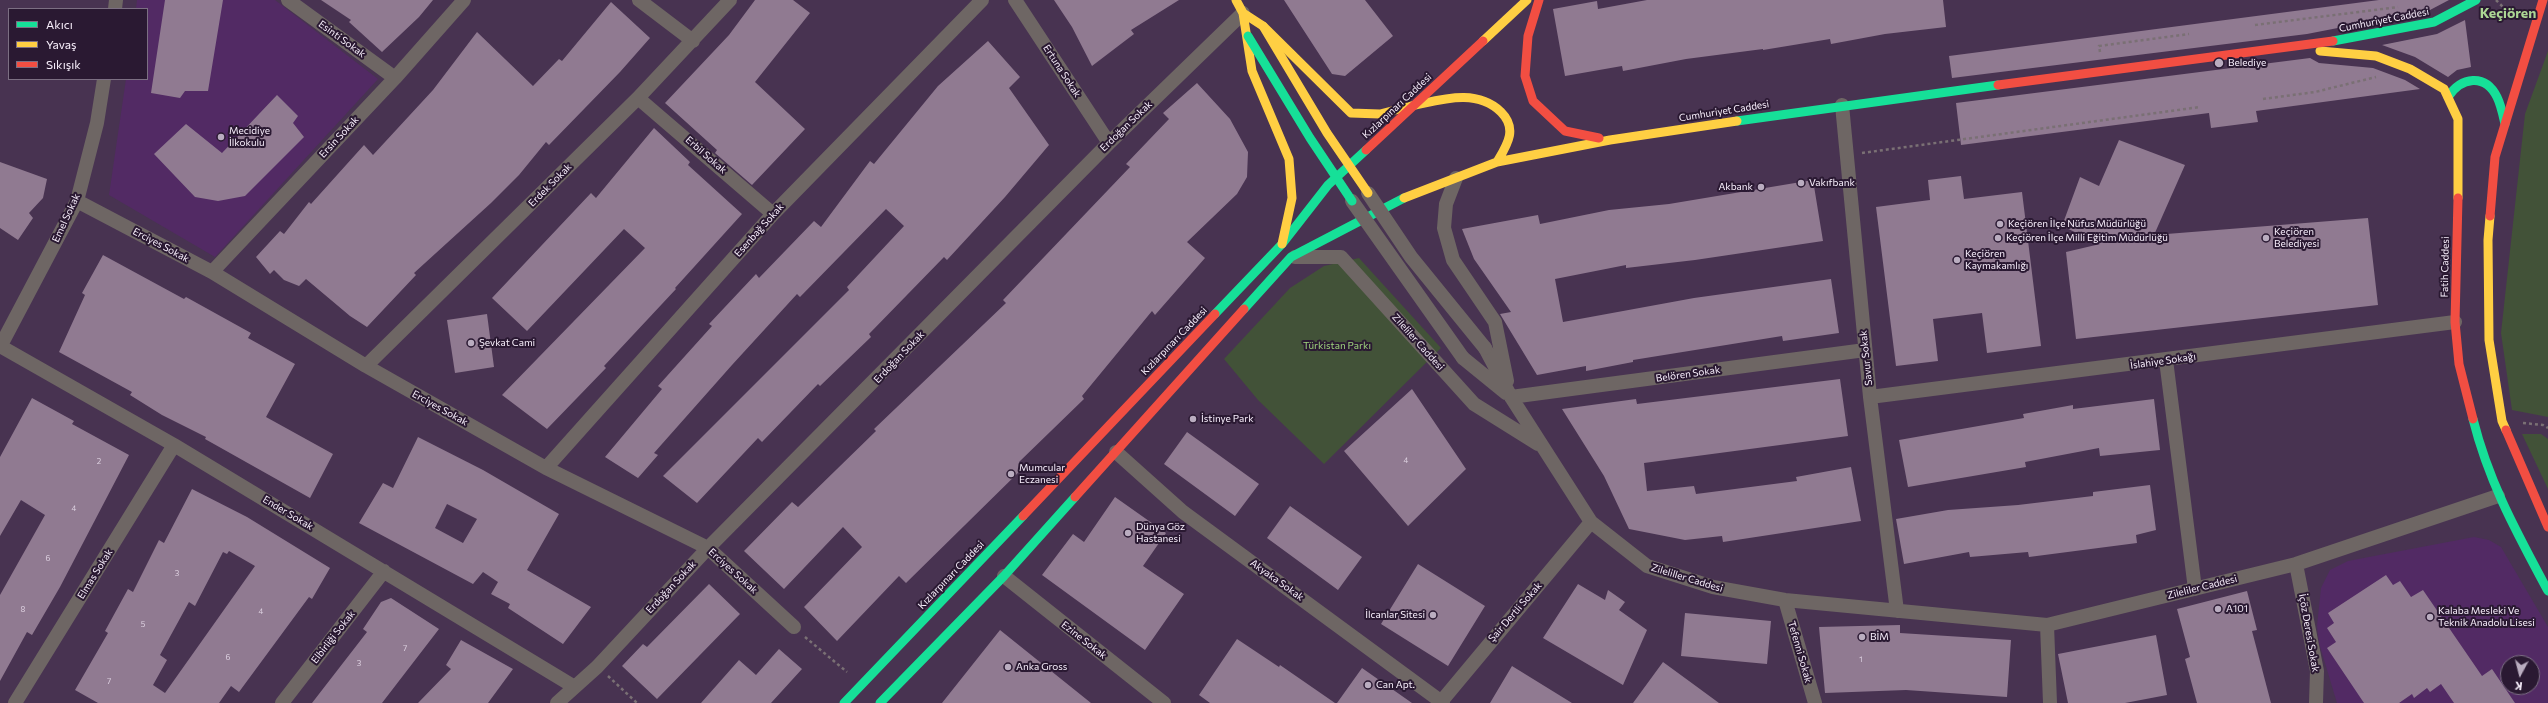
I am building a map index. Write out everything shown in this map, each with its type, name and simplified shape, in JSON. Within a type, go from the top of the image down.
[{"type":"main road","points":[[1236,0],[1243,12],[1248,36],[1252,71],[1289,159],[1292,198],[1282,244]]},
{"type":"main road","name":"Kızlarpınarı Caddesi","points":[[844,703],[1282,244],[1328,185],[1527,0]]},
{"type":"main road","points":[[1539,0],[1528,36],[1526,60],[1526,76],[1533,101],[1565,131],[1610,140]]},
{"type":"main road","name":"Cumhuriyet Caddesi","points":[[1291,257],[1399,200],[1497,162],[1610,140],[1842,105],[2291,49],[2434,22],[2476,0]]},
{"type":"main road","points":[[2543,0],[2495,157],[2488,240],[2488,340],[2502,421],[2548,527]]},
{"type":"main road","points":[[1243,12],[1263,26],[1351,113],[1380,114],[1451,98],[1478,98],[1496,106],[1509,122],[1510,138],[1497,162]]},
{"type":"main road","points":[[1263,26],[1327,133],[1368,193]]},
{"type":"main road","points":[[1248,36],[1310,138],[1352,201]]},
{"type":"main road","name":"Fatih Caddesi","points":[[2291,49],[2376,56],[2410,69],[2444,89],[2448,97],[2458,120],[2460,143],[2455,322],[2463,378],[2481,450],[2498,496],[2548,592]]},
{"type":"main road","points":[[2448,97],[2457,83],[2467,79],[2482,82],[2493,90],[2505,124]]},
{"type":"main road","points":[[880,703],[1004,576],[1291,257]]},
{"type":"street","name":"Esinti Sokak","points":[[288,0],[395,78]]},
{"type":"street","name":"Ersin Sokak","points":[[212,272],[395,78],[464,0]]},
{"type":"street","points":[[640,0],[693,41]]},
{"type":"street","name":"Erdek Sokak","points":[[366,366],[638,98],[730,0]]},
{"type":"street","name":"Esenbağ Sokak","points":[[546,468],[773,214],[982,0]]},
{"type":"street","name":"Ertuna Sokak","points":[[1015,0],[1109,143]]},
{"type":"street","name":"Erdoğan Sokak","points":[[557,703],[573,686],[597,667],[708,548],[1109,143],[1243,12]]},
{"type":"street","name":"Emel Sokak","points":[[0,346],[77,201],[96,123],[104,80]]},
{"type":"street","name":"Erbil Sokak","points":[[638,98],[773,214]]},
{"type":"street","name":"Savur Sokak","points":[[1842,105],[1870,397],[1897,611]]},
{"type":"street","points":[[1456,178],[1446,204],[1444,228],[1453,260],[1496,322],[1511,398]]},
{"type":"street","points":[[1368,193],[1411,257],[1485,348],[1511,398]]},
{"type":"street","name":"Erciyes Sokak","points":[[77,201],[212,272],[366,366],[546,468],[708,548],[794,627]]},
{"type":"street","points":[[1352,201],[1463,358],[1511,398]]},
{"type":"street","name":"Zileliler Caddesi","points":[[1291,257],[1341,258],[1474,404],[1542,447]]},
{"type":"street","name":"İslahiye Sokağı","points":[[1870,397],[2455,322]]},
{"type":"street","name":"Ender Sokak","points":[[0,346],[174,445],[573,686]]},
{"type":"street","name":"Belören Sokak","points":[[1511,398],[1865,350]]},
{"type":"street","points":[[2166,360],[2195,589]]},
{"type":"street","name":"Zileliller Caddesi","points":[[1511,398],[1591,522],[1647,566],[1713,587],[1785,600],[1897,611]]},
{"type":"street","name":"Elmas Sokak","points":[[16,703],[174,445]]},
{"type":"street","name":"Akyaka Sokak","points":[[1116,452],[1183,512],[1441,702]]},
{"type":"street","name":"Zileliler Caddesi","points":[[1897,611],[2047,625],[2296,564],[2498,496]]},
{"type":"street","name":"Şair Dertli Sokak","points":[[1441,702],[1591,522]]},
{"type":"street","name":"İçöz Deresi Sokak","points":[[2296,564],[2317,671],[2316,703]]},
{"type":"street","name":"Elbirliği Sokak","points":[[282,703],[384,571]]},
{"type":"street","name":"Ezine Sokak","points":[[1004,576],[1164,703]]},
{"type":"street","name":"Tefenni Sokak","points":[[1785,600],[1815,703]]},
{"type":"street","points":[[2047,625],[2050,703]]},
{"type":"path","points":[[2255,25],[2403,6]]},
{"type":"path","points":[[2137,41],[2189,34]]},
{"type":"path","points":[[2263,99],[2315,92],[2381,76]]},
{"type":"path","points":[[1846,155],[2200,107]]},
{"type":"path","points":[[794,627],[861,684]]},
{"type":"path","points":[[597,667],[637,703]]},
{"type":"shaded area","name":"Mecidiye İlkokulu","points":[[137,0],[275,0],[378,79],[215,257],[109,195],[126,80],[148,80],[148,8],[136,8]]},
{"type":"shaded area","name":"Kalaba Mesleki Ve Teknik Anadolu Lisesi","points":[[2474,537],[2489,540],[2501,547],[2548,627],[2548,703],[2337,703],[2319,643],[2317,626],[2321,588],[2330,570],[2348,561]]},
{"type":"green space","points":[[2548,51],[2548,417],[2512,410],[2501,333],[2525,114]]},
{"type":"green space","name":"Türkistan Parkı","points":[[1359,258],[1441,348],[1324,464],[1258,400],[1224,359],[1290,288],[1324,266]]},
{"type":"green space","points":[[2522,434],[2541,434],[2548,439],[2548,489]]},
{"type":"building","points":[[165,0],[223,0],[208,91],[185,91],[180,98],[151,93]]},
{"type":"building","points":[[321,0],[433,0],[419,17],[382,52],[349,22],[351,20]]},
{"type":"building","points":[[755,0],[793,0],[810,13],[755,82],[805,129],[752,185],[715,153],[717,150],[665,103],[729,35]]},
{"type":"building","points":[[1054,0],[1179,0],[1131,30],[1134,34],[1092,66],[1072,27]]},
{"type":"building","points":[[1284,0],[1365,0],[1393,36],[1345,76],[1332,74]]},
{"type":"building","points":[[1647,0],[1943,0],[1946,27],[1885,34],[1831,44],[1830,39],[1763,50],[1686,59],[1623,71],[1622,66],[1565,76],[1553,9],[1597,1],[1598,9]]},
{"type":"building","points":[[2379,0],[2449,0],[2430,10],[2307,34],[1952,78],[1949,56]]},
{"type":"building","points":[[611,2],[650,38],[620,72],[549,145],[546,142],[519,175],[491,203],[414,273],[416,275],[367,327],[350,316],[306,279],[299,286],[284,280],[274,270],[270,274],[256,257],[280,231],[284,234],[309,202],[311,204],[364,145],[373,155],[433,90],[477,32],[533,86],[559,59],[562,61]]},
{"type":"building","points":[[2465,20],[2471,67],[2457,70],[2448,77],[2415,57],[2382,45],[2437,34]]},
{"type":"building","points":[[988,41],[1020,77],[1009,88],[1049,145],[1005,197],[947,260],[944,257],[869,334],[871,337],[820,386],[818,384],[762,442],[758,438],[697,503],[663,476],[849,290],[847,287],[904,226],[886,209],[800,297],[797,294],[654,453],[658,455],[638,478],[605,457],[662,389],[658,386],[712,326],[709,324],[756,274],[759,278],[814,221],[821,227],[870,161],[874,164],[938,86]]},
{"type":"building","points":[[2310,58],[2319,63],[2373,68],[2405,80],[2420,89],[2256,111],[2258,122],[2211,128],[2209,113],[1961,145],[1956,103]]},
{"type":"building","points":[[1197,83],[1230,119],[1248,152],[1247,177],[1237,194],[1187,242],[1205,258],[1155,315],[1152,311],[1082,396],[1084,399],[1019,462],[1024,467],[906,583],[899,576],[837,641],[804,607],[862,547],[843,527],[784,589],[744,551],[792,502],[798,507],[876,431],[874,429],[1006,303],[1003,300],[1130,167],[1126,164],[1169,119],[1163,113]]},
{"type":"building","points":[[277,95],[298,116],[293,123],[304,137],[245,196],[218,201],[195,197],[154,154],[186,124],[222,153]]},
{"type":"building","points":[[654,128],[690,162],[688,165],[742,214],[675,288],[676,289],[604,366],[606,368],[547,429],[502,395],[645,248],[624,229],[527,331],[492,298],[591,193],[596,198]]},
{"type":"building","name":"Keçiören Belediyesi","points":[[2119,140],[2185,165],[2154,235],[2368,218],[2378,305],[2076,339],[2066,252],[2100,244],[2062,226],[2080,177],[2099,186]]},
{"type":"building","points":[[0,162],[47,179],[43,198],[29,213],[33,218],[18,240],[0,228]]},
{"type":"building","name":"Keçiören Kaymakamlığı","points":[[1961,176],[1964,199],[2022,192],[2041,346],[1987,353],[1982,313],[1933,319],[1938,361],[1896,366],[1876,207],[1930,200],[1928,180]]},
{"type":"building","points":[[1813,180],[1823,241],[1695,260],[1626,268],[1626,265],[1555,279],[1563,322],[1694,298],[1831,279],[1839,333],[1783,341],[1782,336],[1633,360],[1633,362],[1586,371],[1586,366],[1537,375],[1500,314],[1511,312],[1474,259],[1462,229],[1538,215],[1540,224],[1609,210],[1669,204]]},
{"type":"building","points":[[103,255],[184,299],[186,297],[251,333],[248,338],[295,364],[266,417],[333,454],[310,498],[205,439],[206,437],[162,415],[130,395],[132,392],[59,352],[85,295],[82,293]]},
{"type":"building","name":"Şevkat Cami","points":[[487,314],[494,367],[455,373],[447,320]]},
{"type":"building","points":[[1840,379],[1848,436],[1644,463],[1647,491],[1694,486],[1696,494],[1797,481],[1796,477],[1851,467],[1861,521],[1723,542],[1722,536],[1685,540],[1629,529],[1604,476],[1562,409],[1636,399],[1637,404]]},
{"type":"building","points":[[1412,389],[1466,469],[1408,526],[1344,451]]},
{"type":"building","points":[[32,398],[74,421],[72,424],[129,455],[60,587],[32,635],[27,632],[0,681],[0,595],[45,515],[21,500],[0,536],[0,457]]},
{"type":"building","points":[[2154,399],[2160,450],[2100,456],[2099,448],[2025,462],[2026,467],[1908,487],[1899,440],[2024,418],[2023,414],[2073,405],[2073,409]]},
{"type":"building","points":[[1187,432],[1259,484],[1235,516],[1164,464]]},
{"type":"building","points":[[418,437],[483,470],[559,514],[527,570],[591,607],[563,644],[508,608],[510,604],[491,594],[498,582],[483,572],[473,584],[359,523],[383,483],[393,488]],"holes":[[[447,504],[477,519],[463,543],[435,528]]]},
{"type":"building","points":[[2150,485],[2156,530],[2136,535],[2137,543],[2029,557],[2028,552],[1970,557],[1969,552],[1904,564],[1896,519],[1948,510],[2018,505],[2093,496],[2093,492]]},
{"type":"building","points":[[192,489],[247,517],[330,568],[312,599],[309,597],[239,692],[231,686],[219,703],[98,703],[75,690],[108,633],[105,631],[128,589],[133,592],[159,540],[164,543]],"holes":[[[229,551],[255,566],[165,693],[153,685],[167,660],[160,655],[189,602],[195,606],[223,552],[227,554]]]},
{"type":"building","points":[[1115,497],[1166,533],[1143,566],[1184,594],[1145,650],[1042,575],[1073,534],[1084,542]]},
{"type":"building","points":[[1290,506],[1362,557],[1338,590],[1267,538]]},
{"type":"building","name":"İlcanlar Sitesi","points":[[1418,564],[1485,606],[1448,666],[1381,624]]},
{"type":"building","points":[[2386,575],[2393,585],[2400,581],[2411,597],[2423,590],[2482,676],[2492,669],[2500,681],[2500,695],[2510,695],[2515,703],[2454,703],[2441,684],[2430,692],[2427,688],[2414,698],[2412,694],[2399,703],[2364,703],[2327,648],[2336,642],[2327,628],[2334,623],[2328,613]]},
{"type":"building","points":[[709,584],[740,614],[657,699],[622,666],[643,644],[647,647]]},
{"type":"building","points":[[1578,584],[1605,600],[1608,590],[1625,602],[1619,610],[1647,630],[1623,685],[1543,638]]},
{"type":"building","points":[[2247,591],[2257,630],[2252,631],[2271,703],[2197,703],[2185,659],[2190,657],[2177,609]]},
{"type":"building","points":[[391,598],[439,629],[382,703],[312,703],[367,632],[363,629],[381,602]]},
{"type":"building","points":[[1685,613],[1771,621],[1767,664],[1681,656]]},
{"type":"building","points":[[1900,625],[1900,633],[2011,640],[2007,697],[1906,690],[1825,693],[1819,627]]},
{"type":"building","name":"Anka Gross","points":[[1000,630],[1091,703],[942,703]]},
{"type":"building","points":[[2156,635],[2167,695],[2125,703],[2068,703],[2058,654]]},
{"type":"building","points":[[1237,639],[1279,667],[1280,665],[1335,703],[1210,703],[1199,695]]},
{"type":"building","points":[[461,640],[513,669],[488,703],[418,703],[451,669],[446,665]]},
{"type":"building","points":[[779,649],[802,669],[771,703],[701,703],[739,660],[756,675]]},
{"type":"building","points":[[1663,662],[1689,681],[1719,703],[1633,703]]},
{"type":"building","points":[[1512,666],[1572,703],[1490,703]]},
{"type":"building","name":"Can Apt.","points":[[1362,668],[1412,703],[1337,703]]},
{"type":"traffic: fast","points":[[2333,41],[2434,22],[2476,0]]},
{"type":"traffic: fast","points":[[1248,36],[1310,138],[1352,201]]},
{"type":"traffic: fast","points":[[2448,97],[2459,85],[2473,80],[2480,81],[2492,89],[2497,97],[2505,124]]},
{"type":"traffic: fast","points":[[1737,121],[1998,85]]},
{"type":"traffic: fast","points":[[1215,314],[1282,244],[1328,185],[1366,150]]},
{"type":"traffic: fast","points":[[1244,309],[1291,257],[1404,198]]},
{"type":"traffic: fast","points":[[2473,419],[2487,465],[2505,507],[2548,591]]},
{"type":"traffic: fast","points":[[880,703],[1004,576],[1075,497]]},
{"type":"traffic: fast","points":[[844,703],[1023,516]]},
{"type":"traffic: slow","points":[[1236,0],[1243,13],[1263,26],[1351,113],[1380,114],[1415,105]]},
{"type":"traffic: slow","points":[[1483,41],[1527,0]]},
{"type":"traffic: slow","points":[[1243,13],[1252,71],[1289,159],[1292,198],[1282,244]]},
{"type":"traffic: slow","points":[[1263,26],[1327,133],[1368,193]]},
{"type":"traffic: slow","points":[[2320,51],[2376,56],[2410,69],[2444,89],[2458,119],[2458,198]]},
{"type":"traffic: slow","points":[[1415,105],[1437,100],[1460,98],[1482,100],[1492,105],[1506,118],[1510,131],[1507,143],[1497,162]]},
{"type":"traffic: slow","points":[[1404,198],[1497,162],[1610,140],[1737,121]]},
{"type":"traffic: slow","points":[[2490,216],[2488,240],[2489,340],[2502,421],[2506,430]]},
{"type":"traffic: jam","points":[[1539,0],[1528,36],[1525,76],[1533,101],[1565,131],[1599,138]]},
{"type":"traffic: jam","points":[[2490,216],[2495,157],[2543,0]]},
{"type":"traffic: jam","points":[[1366,150],[1483,41]]},
{"type":"traffic: jam","points":[[1998,85],[2333,41]]},
{"type":"traffic: jam","points":[[2458,198],[2455,322],[2459,364],[2473,419]]},
{"type":"traffic: jam","points":[[1075,497],[1244,309]]},
{"type":"traffic: jam","points":[[1023,516],[1215,314]]},
{"type":"traffic: jam","points":[[2506,430],[2548,527]]},
{"type":"place","name":"Belediye","points":[[2219,63]]},
{"type":"place","name":"Mecidiye İlkokulu","points":[[221,137]]},
{"type":"place","name":"Vakıfbank","points":[[1801,183]]},
{"type":"place","name":"Akbank","points":[[1761,187]]},
{"type":"place","name":"Keçiören İlçe Nüfus Müdürlüğü","points":[[2000,224]]},
{"type":"place","name":"Keçiören İlçe Milli Eğitim Müdürlüğü","points":[[1998,238]]},
{"type":"place","name":"Keçiören Belediyesi","points":[[2266,238]]},
{"type":"place","name":"Keçiören Kaymakamlığı","points":[[1957,260]]},
{"type":"place","name":"Şevkat Cami","points":[[471,343]]},
{"type":"place","name":"İstinye Park","points":[[1193,419]]},
{"type":"place","name":"Mumcular Eczanesi","points":[[1011,474]]},
{"type":"place","name":"Dünya Göz Hastanesi","points":[[1128,533]]},
{"type":"place","name":"A101","points":[[2218,609]]},
{"type":"place","name":"İlcanlar Sitesi","points":[[1433,615]]},
{"type":"place","name":"Kalaba Mesleki Ve Teknik Anadolu Lisesi","points":[[2430,617]]},
{"type":"place","name":"BİM","points":[[1862,637]]},
{"type":"place","name":"Anka Gross","points":[[1008,667]]},
{"type":"place","name":"Can Apt.","points":[[1368,685]]},
{"type":"district","name":"Keçiören","points":[[2508,13]]}]
